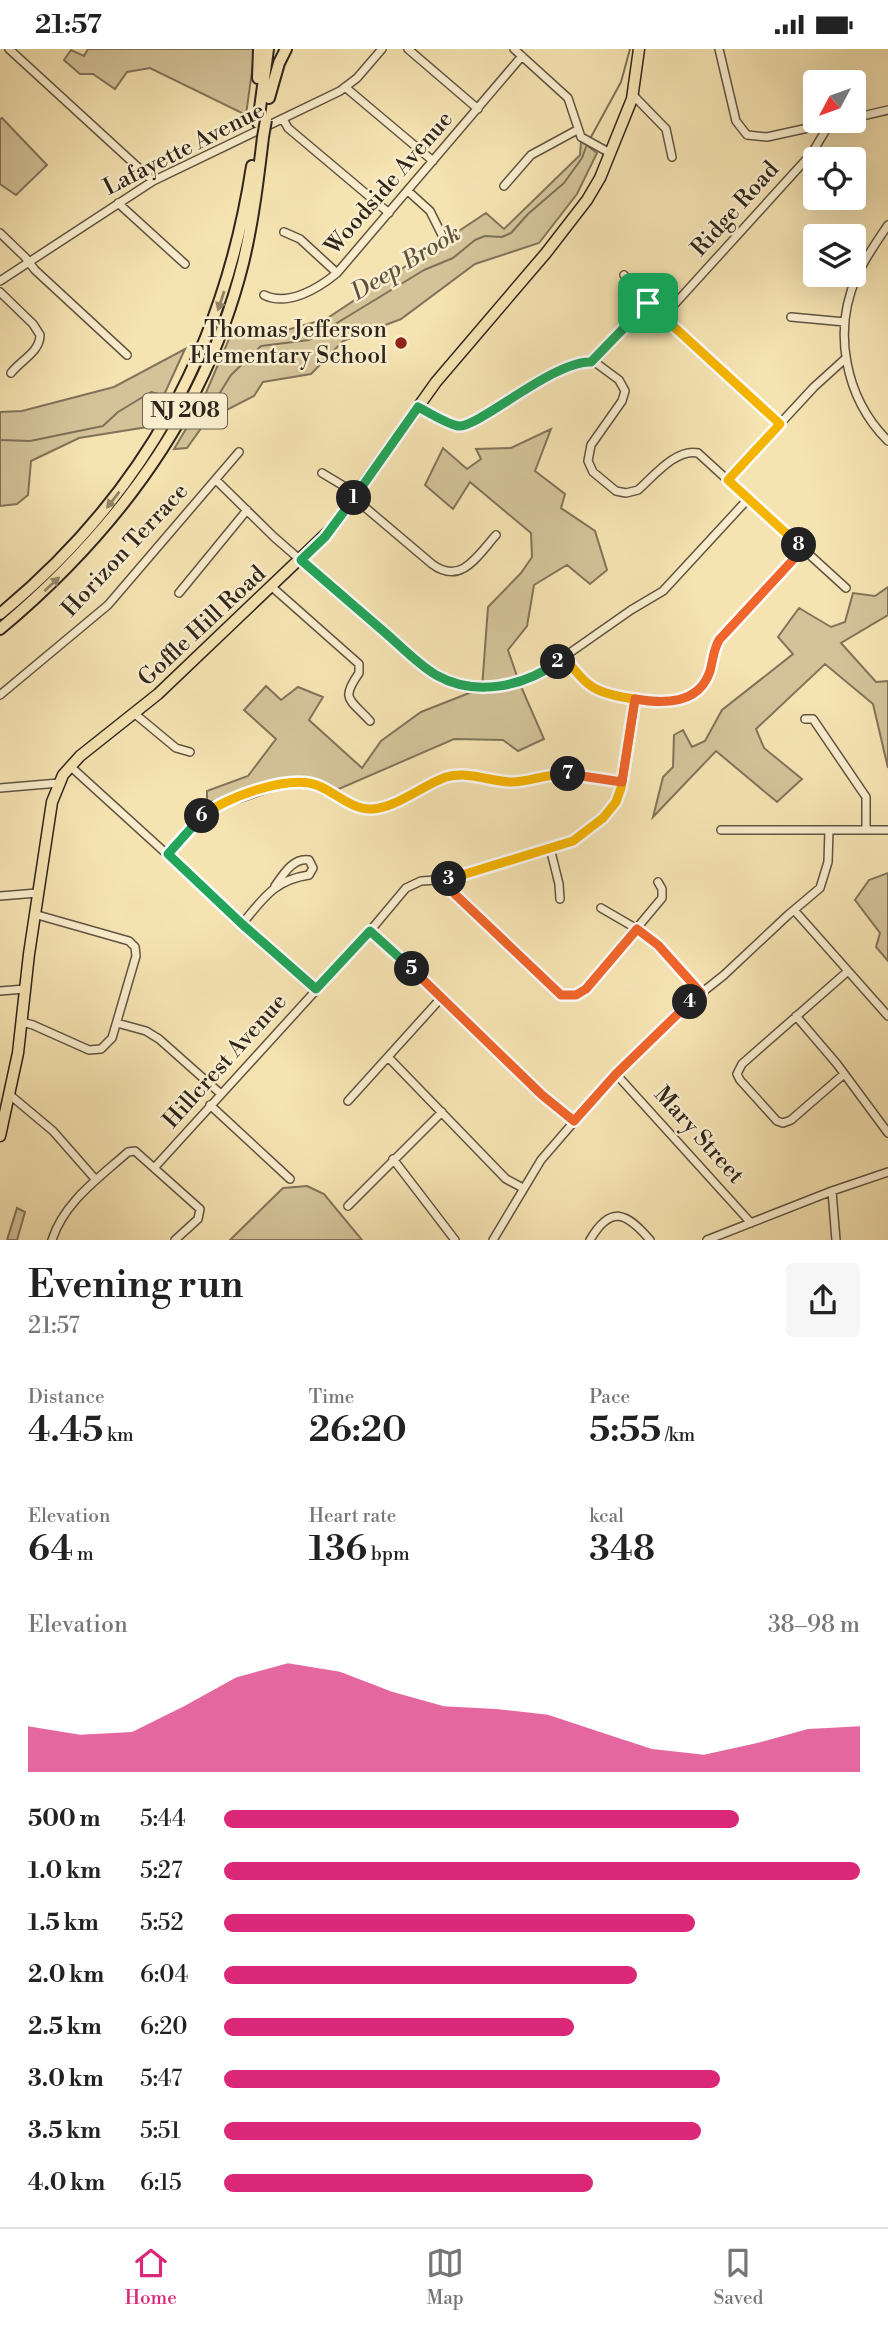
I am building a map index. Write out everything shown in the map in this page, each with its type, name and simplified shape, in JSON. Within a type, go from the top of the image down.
[{"type":"highway","points":[[259,49],[262,122]]},
{"type":"highway","name":"NJ 208","points":[[0,629],[54,582],[101,533],[148,471],[188,405],[216,344],[238,282],[251,225],[268,49]]},
{"type":"highway","name":"NJ 208","points":[[262,122],[269,98],[275,49]]},
{"type":"highway","points":[[269,98],[286,49]]},
{"type":"highway","name":"NJ 208","points":[[0,614],[54,567],[105,511],[142,461],[178,400],[210,331],[230,270],[260,138]]},
{"type":"main road","name":"Goffle Hill Road","points":[[0,1136],[22,1023],[34,914],[52,802],[59,783],[70,766],[135,714],[325,537],[436,381],[562,233],[596,186],[633,95],[639,49]]},
{"type":"street","points":[[9,49],[153,181]]},
{"type":"street","name":"Lafayette Avenue","points":[[0,281],[153,181],[325,100],[357,78],[383,49]]},
{"type":"street","points":[[408,49],[478,109]]},
{"type":"street","points":[[513,49],[568,98],[573,107],[577,130],[584,139],[610,153]]},
{"type":"street","points":[[722,50],[736,121],[745,134],[762,138],[803,129]]},
{"type":"street","name":"Woodside Avenue","points":[[264,295],[271,299],[293,297],[317,288],[337,273],[522,57]]},
{"type":"street","points":[[345,87],[433,161]]},
{"type":"street","points":[[633,95],[666,129],[672,157]]},
{"type":"street","points":[[866,115],[888,110]]},
{"type":"street","points":[[283,119],[288,128],[389,213]]},
{"type":"street","points":[[504,186],[531,155],[577,130]]},
{"type":"street","name":"Ridge Road","points":[[663,317],[812,153],[824,133]]},
{"type":"street","points":[[408,191],[430,211],[442,235]]},
{"type":"street","points":[[118,203],[185,264]]},
{"type":"street","points":[[888,225],[858,274],[850,295],[845,322],[846,358],[855,391],[864,410],[888,441]]},
{"type":"street","points":[[284,232],[300,239],[337,273]]},
{"type":"street","points":[[0,233],[127,355]]},
{"type":"street","points":[[624,275],[648,303],[780,424]]},
{"type":"street","points":[[0,292],[33,324],[40,335],[36,349],[11,373]]},
{"type":"street","points":[[591,362],[648,303]]},
{"type":"street","points":[[791,317],[845,322]]},
{"type":"street","points":[[728,480],[814,387],[846,358]]},
{"type":"street","points":[[418,407],[456,425],[465,426],[524,389],[580,362],[591,362],[606,369],[624,387],[622,401],[591,445],[588,456],[593,472],[612,489],[626,493],[638,490],[680,455],[689,451],[701,455],[846,588]]},
{"type":"street","name":"Horizon Terrace","points":[[0,695],[108,605],[239,452]]},
{"type":"street","points":[[323,473],[355,496],[432,564],[445,572],[458,572],[466,568],[496,535]]},
{"type":"street","points":[[216,480],[301,560],[421,664],[447,680],[474,687],[500,686],[531,678],[663,591],[748,499]]},
{"type":"street","points":[[178,593],[247,510]]},
{"type":"street","points":[[565,657],[581,679],[597,692],[660,703],[684,699],[699,688],[709,674],[712,655],[719,640],[803,549]]},
{"type":"street","points":[[272,587],[359,664],[359,673],[350,684],[348,693],[351,701],[370,721]]},
{"type":"street","name":"Hillcrest Avenue","points":[[155,1167],[406,888],[421,881],[453,879],[573,841],[603,818],[616,802],[622,782],[635,699]]},
{"type":"street","points":[[135,714],[176,748],[190,752]]},
{"type":"street","points":[[806,719],[813,719],[866,797],[866,830]]},
{"type":"street","points":[[70,766],[316,989]]},
{"type":"street","points":[[168,854],[200,818],[214,807],[287,782],[316,784],[360,808],[370,810],[456,775],[511,782],[563,773],[622,782]]},
{"type":"street","points":[[0,788],[59,783]]},
{"type":"street","points":[[721,829],[888,830]]},
{"type":"street","points":[[493,1240],[541,1160],[616,1074],[676,1014],[815,894],[822,884],[828,862],[829,830]]},
{"type":"street","points":[[550,848],[558,876],[560,899]]},
{"type":"street","points":[[242,924],[294,863],[300,859],[309,859],[313,868],[309,875],[286,879],[275,886]]},
{"type":"street","points":[[440,880],[559,993],[566,996],[576,995],[586,989],[637,929],[662,898],[662,889],[658,882]]},
{"type":"street","points":[[0,896],[37,893]]},
{"type":"street","points":[[601,908],[658,945],[701,993]]},
{"type":"street","points":[[794,910],[888,1017]]},
{"type":"street","points":[[22,1023],[33,1025],[92,1051],[101,1049],[110,1043],[136,956],[132,943],[34,914]]},
{"type":"street","points":[[370,931],[542,1095],[574,1121]]},
{"type":"street","points":[[844,1074],[791,1120],[783,1123],[777,1121],[737,1074],[742,1064],[848,971]]},
{"type":"street","points":[[0,991],[25,989]]},
{"type":"street","points":[[348,1101],[442,997]]},
{"type":"street","points":[[796,1016],[888,1133]]},
{"type":"street","points":[[117,1023],[146,1031],[159,1039],[221,1094]]},
{"type":"street","points":[[388,1056],[506,1179],[523,1188]]},
{"type":"street","name":"Mary Street","points":[[616,1074],[751,1223]]},
{"type":"street","points":[[10,1095],[53,1131],[96,1180]]},
{"type":"street","points":[[211,1105],[290,1178]]},
{"type":"street","points":[[348,1206],[442,1112]]},
{"type":"street","points":[[52,1240],[75,1199],[131,1151],[138,1152],[200,1209],[198,1219],[175,1240]]},
{"type":"street","points":[[393,1159],[455,1240]]},
{"type":"street","points":[[707,1240],[888,1171]]},
{"type":"street","points":[[832,1191],[836,1240]]},
{"type":"street","points":[[590,1240],[602,1222],[610,1217],[620,1216],[632,1221],[650,1240]]},
{"type":"shaded area","points":[[88,49],[255,49],[246,115],[150,68],[127,72],[115,89],[93,74],[80,74],[64,60],[71,50],[84,56]]},
{"type":"shaded area","points":[[2,118],[47,165],[16,195],[0,184]]},
{"type":"shaded area","points":[[581,141],[597,153],[577,194],[539,243],[475,264],[401,319],[343,341],[311,374],[263,382],[254,396],[207,420],[187,448],[174,449],[202,402],[232,332],[258,338],[326,319],[486,213],[504,229],[580,155]]},
{"type":"shaded area","points":[[185,349],[147,427],[79,438],[31,461],[28,495],[17,504],[0,506],[0,412],[22,411],[114,387]]},
{"type":"shaded area","points":[[551,429],[535,471],[565,494],[561,508],[595,531],[607,570],[590,584],[567,565],[534,585],[527,626],[508,650],[544,739],[518,751],[503,740],[454,739],[332,792],[287,782],[207,803],[207,791],[248,776],[276,739],[244,710],[266,686],[281,700],[298,687],[323,697],[309,720],[362,768],[381,741],[421,712],[482,688],[488,607],[521,573],[532,557],[531,533],[470,482],[453,509],[425,485],[443,448],[467,469],[481,459],[476,449],[511,448]]},
{"type":"shaded area","points":[[888,587],[888,615],[841,643],[876,682],[888,681],[888,768],[873,704],[825,664],[756,729],[764,748],[802,779],[777,802],[716,751],[653,817],[663,777],[673,767],[674,735],[683,730],[692,747],[705,741],[722,710],[793,654],[778,637],[799,608],[831,627],[845,622],[853,593],[875,596]]},
{"type":"shaded area","points":[[888,873],[888,961],[876,947],[880,933],[855,900],[869,880]]},
{"type":"shaded area","points":[[307,1186],[324,1194],[362,1240],[230,1240],[283,1188]]},
{"type":"shaded area","points":[[17,1208],[25,1212],[17,1240],[7,1240]]},
{"type":"waterway","name":"Deep Brook","points":[[591,137],[621,82],[630,49]]},
{"type":"waterway","name":"Deep Brook","points":[[194,405],[205,408],[216,399],[231,375],[261,346],[309,340],[424,270],[453,258],[475,240],[485,236],[502,237],[511,233],[528,214],[564,183],[582,158],[586,147]]},
{"type":"waterway","name":"Deep Brook","points":[[0,440],[30,441],[103,426],[118,412],[151,392],[172,398]]},
{"type":"place","name":"Thomas Jefferson Elementary School","points":[[401,343]]},
{"type":"route","points":[[648,303],[591,362],[580,362],[524,389],[465,426],[456,425],[418,407],[332,528],[301,560],[421,664],[447,680],[490,688],[531,678],[565,657],[581,679],[597,692],[635,699],[628,743],[622,782],[621,788],[616,802],[603,818],[573,841],[453,879],[440,880],[561,995],[576,995],[586,989],[637,929],[658,945],[701,993],[644,1046],[574,1121],[542,1095],[477,1030],[370,931],[316,989],[168,854],[200,818],[214,807],[287,782],[316,784],[349,803],[370,810],[456,775],[516,782],[563,773],[622,782],[635,699],[673,702],[694,693],[709,674],[712,655],[719,640],[803,549],[728,480],[780,424],[648,303]]}]
